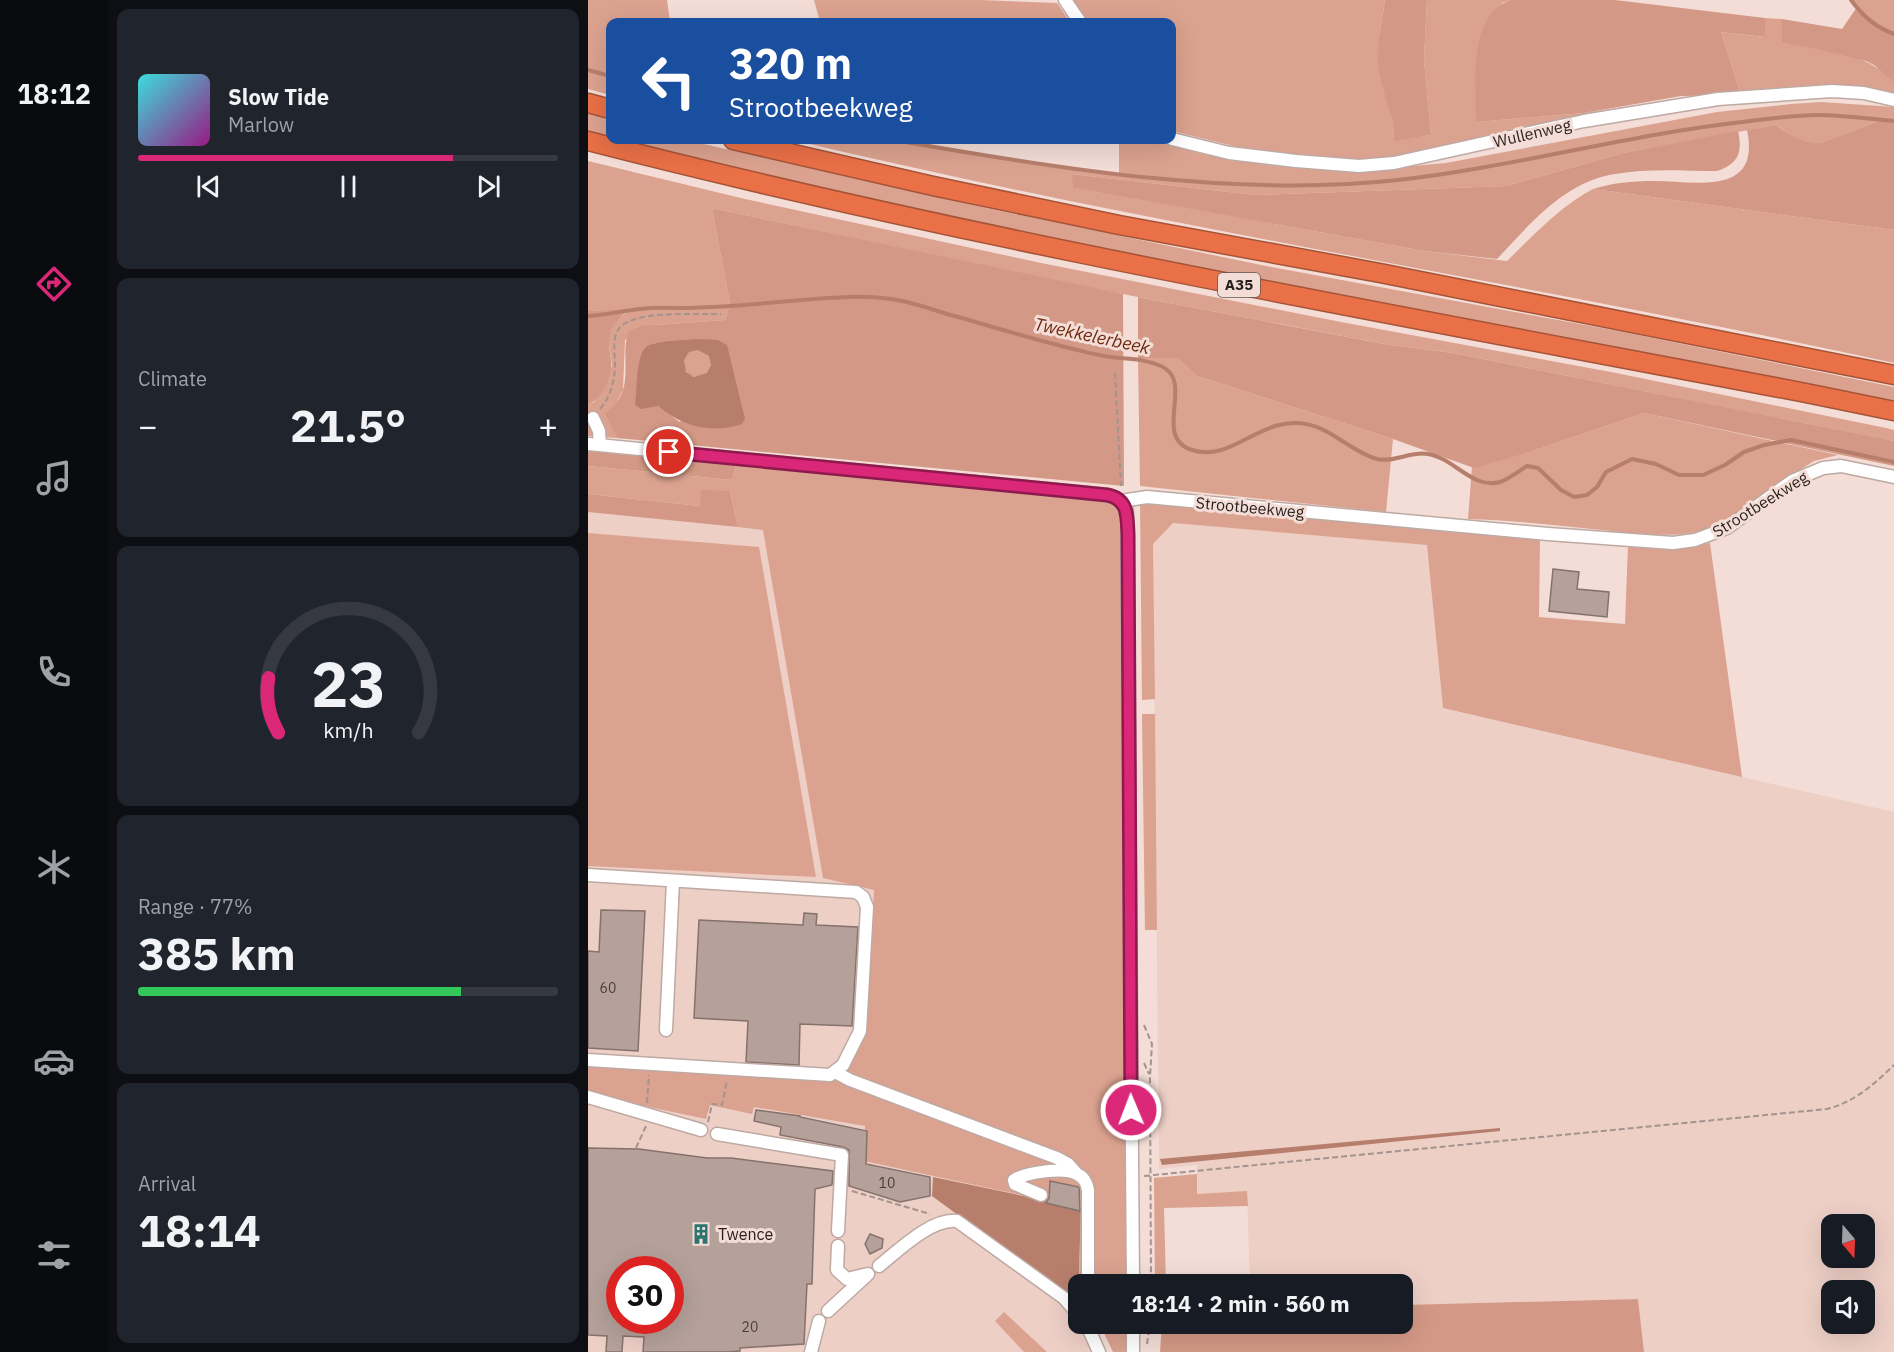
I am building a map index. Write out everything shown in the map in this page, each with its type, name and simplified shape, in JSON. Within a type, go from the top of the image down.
[{"type":"highway","points":[[588,103],[606,108]]},
{"type":"highway","name":"A35","points":[[588,141],[886,212],[1246,286],[1894,411]]},
{"type":"highway","name":"A35","points":[[751,144],[933,186],[1119,225],[1369,271],[1894,375]]},
{"type":"street","points":[[1065,0],[1077,18]]},
{"type":"street","name":"Wullenweg","points":[[1176,140],[1229,153],[1359,166],[1394,163],[1584,121],[1718,99],[1832,91],[1864,93],[1894,100]]},
{"type":"street","points":[[593,418],[599,431],[594,445]]},
{"type":"street","name":"Strootbeekweg","points":[[594,445],[1107,495],[1121,501],[1147,497],[1548,534],[1673,543],[1695,540],[1726,528],[1792,482],[1823,468],[1841,466],[1894,477]]},
{"type":"street","points":[[1121,501],[1127,512],[1133,1274]]},
{"type":"street","points":[[588,875],[856,892],[863,897],[867,907],[860,1031],[843,1065],[830,1075],[588,1060]]},
{"type":"street","points":[[666,1030],[673,881]]},
{"type":"street","points":[[835,1072],[850,1080],[1068,1164],[1086,1183],[1088,1190],[1088,1274]]},
{"type":"street","points":[[588,1097],[708,1131],[842,1155],[838,1231]]},
{"type":"street","points":[[1041,1195],[1015,1184],[1014,1180],[1037,1173],[1076,1173]]},
{"type":"street","points":[[879,1266],[918,1235],[943,1221],[957,1221],[1068,1303]]},
{"type":"street","points":[[828,1311],[868,1274],[847,1278],[837,1270],[838,1246]]},
{"type":"street","points":[[811,1352],[819,1321]]},
{"type":"street","points":[[1091,1334],[1099,1352]]},
{"type":"street","points":[[1133,1334],[1133,1352]]},
{"type":"path","points":[[593,418],[607,402],[614,383],[615,340],[618,330],[626,322],[643,316],[721,314]]},
{"type":"path","points":[[1115,373],[1121,501]]},
{"type":"path","points":[[1143,1022],[1152,1044],[1150,1077],[1151,1274]]},
{"type":"path","points":[[636,1148],[646,1126],[650,1064]]},
{"type":"path","points":[[1132,1177],[1816,1111],[1841,1106],[1856,1097],[1894,1065]]},
{"type":"path","points":[[708,1131],[712,1104],[722,1106],[730,1068]]},
{"type":"path","points":[[839,1187],[926,1212],[943,1221]]},
{"type":"path","points":[[1145,1352],[1148,1334]]},
{"type":"shaded area","points":[[588,0],[667,0],[669,18],[606,18],[606,94],[588,89]]},
{"type":"shaded area","points":[[814,0],[981,0],[1057,3],[1067,18],[819,18]]},
{"type":"shaded area","points":[[1073,0],[1385,0],[1379,36],[1394,140],[1431,135],[1424,60],[1427,0],[1510,0],[1502,3],[1477,56],[1476,122],[1584,113],[1631,106],[1537,131],[1390,158],[1354,160],[1258,152],[1176,132],[1176,18],[1085,18]]},
{"type":"shaded area","points":[[1385,0],[1427,0],[1424,60],[1431,135],[1394,141],[1393,124],[1379,73],[1378,59]]},
{"type":"shaded area","points":[[1510,0],[1615,0],[1765,18],[1765,37],[1721,32],[1741,95],[1681,96],[1584,113],[1476,122],[1475,71],[1480,36],[1496,8]]},
{"type":"shaded area","points":[[1851,0],[1894,0],[1894,34],[1870,20]]},
{"type":"shaded area","points":[[1857,7],[1874,23],[1894,34],[1894,83],[1866,61],[1782,43],[1782,19],[1842,29]]},
{"type":"shaded area","points":[[1765,18],[1782,19],[1782,43],[1842,53],[1871,64],[1894,83],[1894,93],[1861,91],[1741,95],[1721,32],[1764,37]]},
{"type":"shaded area","points":[[1821,102],[1894,107],[1894,121],[1881,120],[1820,143],[1797,138],[1776,125],[1623,153],[1506,186],[1255,195],[1071,174],[1075,188],[1424,251],[1507,261],[1558,213],[1593,189],[1894,230],[1894,363],[1757,334],[1205,228],[811,144],[918,144],[1012,160],[1119,174],[1119,144],[1167,144],[1206,154],[1273,166],[1359,171],[1446,163],[1717,112]]},
{"type":"shaded area","points":[[588,114],[606,119],[606,137],[588,133]]},
{"type":"shaded area","points":[[1881,120],[1894,121],[1894,230],[1593,189],[1637,181],[1705,183],[1721,181],[1734,176],[1744,166],[1749,151],[1747,130],[1776,125],[1797,138],[1820,143]]},
{"type":"shaded area","points":[[1738,131],[1739,151],[1730,165],[1717,171],[1640,171],[1597,179],[1564,195],[1549,206],[1497,259],[1424,251],[1074,188],[1071,174],[1255,195],[1506,186],[1623,153]]},
{"type":"shaded area","points":[[633,144],[704,144],[986,208],[1266,266],[1618,331],[1894,387],[1894,408],[1487,323],[1152,262],[833,192]]},
{"type":"shaded area","points":[[588,161],[745,199],[1041,263],[1611,372],[1886,428],[1894,430],[1894,441],[1453,353],[1390,345],[1091,288],[712,208],[730,304],[725,320],[655,325],[625,340],[623,390],[607,415],[617,438],[588,436],[588,405],[594,402],[612,366],[608,337],[615,322],[629,310],[588,311]]},
{"type":"shaded area","points":[[712,208],[1123,294],[1124,486],[617,438],[605,413],[616,403],[624,387],[629,331],[641,326],[725,320],[730,304]],"holes":[[[654,343],[727,345],[680,422],[658,406]]]},
{"type":"shaded area","points":[[1138,297],[1390,345],[1453,353],[1894,441],[1894,466],[1644,413],[1533,451],[1474,468],[1393,439],[1197,376],[1177,358],[1138,358]]},
{"type":"shaded area","points":[[629,309],[611,330],[609,345],[611,368],[608,381],[602,393],[588,405],[588,311]]},
{"type":"shaded area","points":[[718,340],[727,345],[745,419],[742,424],[719,428],[698,427],[677,419],[658,406],[641,409],[635,405],[638,367],[645,348],[663,342]],"holes":[[[698,350],[709,356],[711,365],[707,373],[694,377],[686,372],[684,360],[689,352]]]},
{"type":"shaded area","points":[[697,349],[707,353],[711,363],[707,373],[697,377],[687,373],[683,363],[687,353]]},
{"type":"shaded area","points":[[1138,358],[1177,358],[1197,376],[1393,439],[1386,512],[1140,486]]},
{"type":"shaded area","points":[[1644,413],[1838,455],[1814,461],[1734,519],[1708,530],[1692,533],[1642,534],[1468,519],[1472,467],[1533,451]]},
{"type":"shaded area","points":[[588,451],[736,465],[732,480],[588,466]]},
{"type":"shaded area","points":[[736,465],[1104,500],[1119,507],[1123,514],[1130,1274],[1079,1274],[1081,1208],[864,1161],[865,1126],[754,1107],[752,1114],[710,1105],[706,1119],[588,1094],[588,1067],[832,1080],[849,1068],[867,1031],[874,890],[823,878],[763,530],[738,527],[730,491],[700,506],[588,494],[588,466],[732,480]]},
{"type":"shaded area","points":[[701,490],[730,491],[738,527],[588,512],[588,494],[700,506]]},
{"type":"shaded area","points":[[1140,501],[1409,528],[1540,538],[1539,617],[1625,624],[1628,545],[1682,548],[1710,543],[1742,777],[1443,708],[1427,545],[1173,523],[1153,544],[1155,699],[1142,700]]},
{"type":"shaded area","points":[[588,508],[1075,558],[1094,1274],[1068,1274],[1068,1334],[1100,1334],[1103,1343],[1096,1352],[588,1352]]},
{"type":"shaded area","points":[[1173,523],[1428,545],[1443,708],[1894,812],[1894,1352],[1644,1352],[1638,1299],[1413,1305],[1413,1274],[1250,1274],[1247,1192],[1197,1194],[1197,1165],[1159,1169],[1153,544]]},
{"type":"shaded area","points":[[588,533],[759,547],[816,877],[588,866]]},
{"type":"shaded area","points":[[1142,714],[1155,714],[1157,930],[1145,930]]},
{"type":"shaded area","points":[[1500,1128],[1500,1131],[1162,1165],[1160,1159]]},
{"type":"shaded area","points":[[1197,1174],[1197,1194],[1247,1191],[1248,1206],[1164,1208],[1166,1274],[1155,1274],[1154,1178]]},
{"type":"shaded area","points":[[933,1177],[1081,1208],[1079,1274],[1068,1274],[1068,1296],[932,1196]]},
{"type":"shaded area","points":[[1638,1299],[1644,1352],[1160,1352],[1161,1334],[1413,1334],[1413,1305]]},
{"type":"shaded area","points":[[1004,1312],[1047,1352],[1024,1352],[995,1321]]},
{"type":"shaded area","points":[[1104,1334],[1129,1334],[1129,1352],[1113,1352]]},
{"type":"building","points":[[1553,569],[1579,572],[1577,589],[1609,592],[1607,617],[1549,611]]},
{"type":"building","points":[[601,910],[645,911],[638,1051],[588,1048],[588,951],[599,952]]},
{"type":"building","points":[[804,913],[817,914],[816,925],[858,927],[852,1026],[800,1024],[799,1065],[746,1062],[748,1021],[694,1018],[699,920],[803,925]]},
{"type":"building","points":[[756,1110],[800,1116],[867,1131],[866,1164],[930,1177],[930,1196],[900,1202],[849,1186],[849,1150],[780,1135],[781,1127],[754,1121]]},
{"type":"building","name":"Twence","points":[[588,1148],[639,1149],[833,1171],[832,1185],[815,1189],[812,1284],[807,1284],[804,1344],[740,1348],[740,1351],[727,1352],[643,1352],[644,1337],[623,1336],[622,1352],[606,1352],[607,1336],[588,1335]]},
{"type":"building","points":[[1050,1181],[1079,1187],[1080,1211],[1046,1203],[1049,1198]]},
{"type":"building","points":[[870,1234],[883,1239],[882,1248],[870,1254],[865,1244]]},
{"type":"waterway","points":[[1851,0],[1870,20],[1894,34]]},
{"type":"waterway","points":[[588,70],[606,75]]},
{"type":"waterway","points":[[917,144],[1017,161],[1145,177],[1209,183],[1336,185],[1441,174],[1656,135],[1780,117],[1827,115],[1894,121]]},
{"type":"waterway","name":"Twekkelerbeek","points":[[588,316],[646,308],[726,306],[834,298],[868,297],[902,301],[1081,351],[1107,357],[1141,360],[1161,366],[1171,373],[1175,384],[1173,422],[1175,434],[1180,443],[1192,450],[1207,452],[1220,450],[1275,426],[1290,423],[1306,424],[1325,431],[1377,459],[1428,454],[1446,461],[1481,482],[1500,482],[1527,466],[1538,468],[1561,490],[1574,497],[1587,495],[1597,487],[1606,472],[1632,459],[1656,464],[1679,475],[1703,475],[1725,465],[1744,452],[1764,445],[1791,440],[1894,462]]},
{"type":"place","name":"Twence","points":[[701,1234]]},
{"type":"route","points":[[669,452],[1107,495],[1117,498],[1124,505],[1127,512],[1128,535],[1131,1110]]}]
